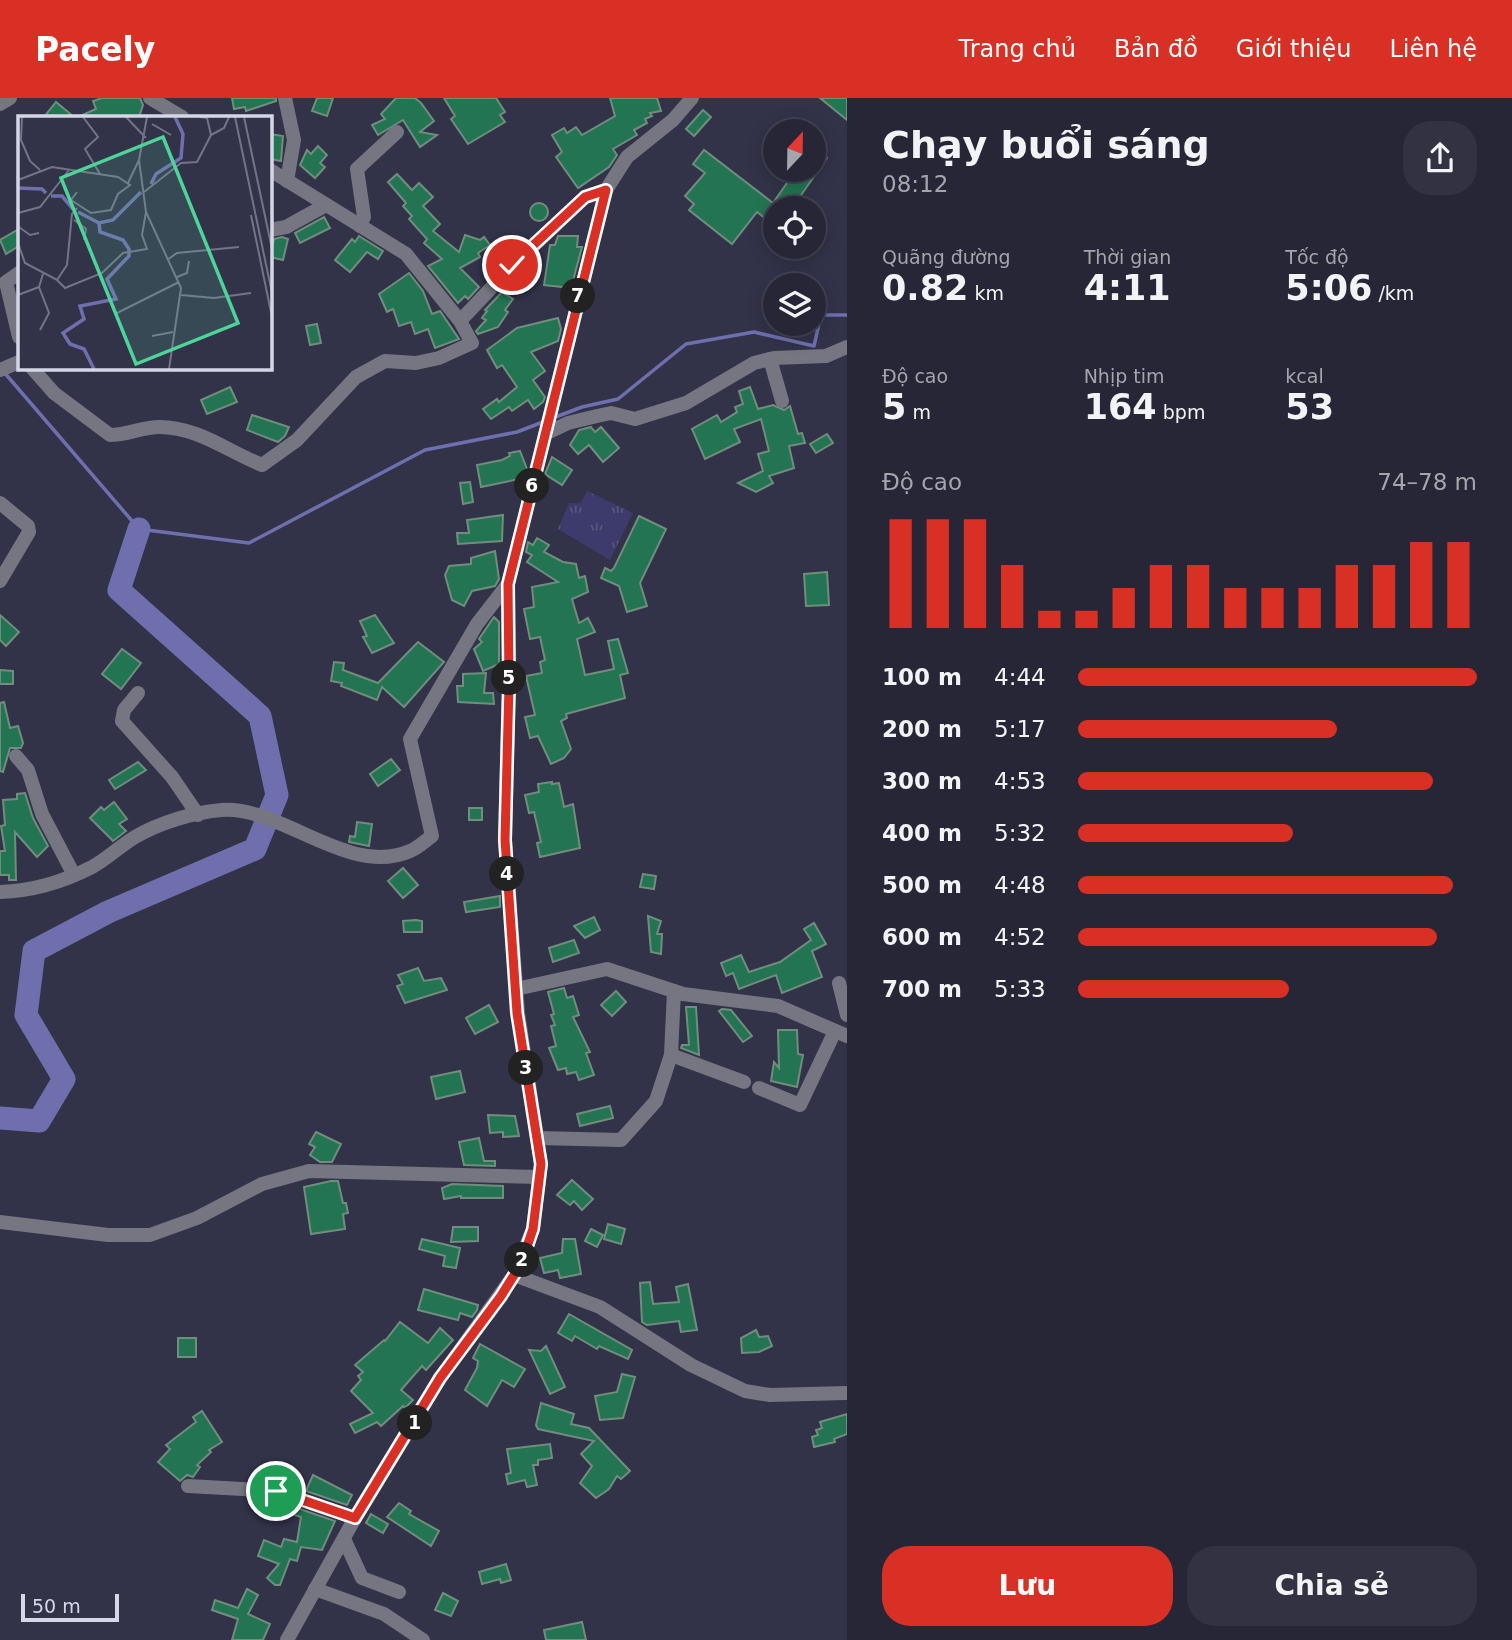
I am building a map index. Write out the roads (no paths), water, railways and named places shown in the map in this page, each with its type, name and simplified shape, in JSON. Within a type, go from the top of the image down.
[{"type":"street","points":[[0,104],[10,98]]},
{"type":"street","points":[[150,98],[180,116]]},
{"type":"street","points":[[285,98],[294,140],[287,181]]},
{"type":"street","points":[[286,1640],[355,1518],[440,1378],[514,1275],[533,1229],[539,1177],[537,1138],[516,989],[505,840],[509,685],[508,584],[606,190],[626,157],[673,120],[692,98]]},
{"type":"street","points":[[360,226],[364,217],[358,169],[397,132]]},
{"type":"street","points":[[33,369],[54,393],[110,435],[155,427],[175,428],[195,433],[261,465],[297,440],[356,377],[386,361],[416,363],[439,358],[472,343],[460,321],[406,254],[271,171]]},
{"type":"street","points":[[460,321],[512,265],[585,197],[606,190]]},
{"type":"street","points":[[271,230],[286,227],[326,205]]},
{"type":"street","points":[[18,274],[6,282],[18,333]]},
{"type":"street","points":[[546,432],[611,413],[635,419],[699,397],[754,363],[770,359],[825,356],[847,347]]},
{"type":"street","points":[[770,359],[782,401]]},
{"type":"street","points":[[0,502],[28,526],[29,532],[0,581]]},
{"type":"street","points":[[0,892],[19,891],[74,875],[93,866],[137,836],[198,815],[223,810],[252,814],[343,851],[373,856],[409,852],[432,836],[410,739],[477,624],[508,584]]},
{"type":"street","points":[[138,693],[124,710],[122,721],[172,777],[198,815]]},
{"type":"street","points":[[16,756],[27,770],[42,814],[74,875]]},
{"type":"street","points":[[516,989],[607,969],[674,991],[741,1004],[778,1006],[841,1033],[800,1105],[759,1088]]},
{"type":"street","points":[[839,983],[847,1015]]},
{"type":"street","points":[[537,1138],[621,1140],[656,1101],[671,1055],[674,991]]},
{"type":"street","points":[[671,1055],[744,1083]]},
{"type":"street","points":[[0,1222],[108,1235],[150,1235],[189,1222],[261,1184],[309,1171],[539,1177]]},
{"type":"street","points":[[514,1275],[600,1307],[691,1365],[745,1391],[770,1395],[847,1394]]},
{"type":"street","points":[[188,1486],[276,1491],[355,1518]]},
{"type":"street","points":[[344,1539],[362,1578],[399,1592]]},
{"type":"street","points":[[315,1589],[384,1614],[423,1640]]},
{"type":"waterway","points":[[553,418],[582,407],[618,399],[686,344],[754,332],[814,346],[821,315],[847,315]]},
{"type":"waterway","points":[[3,371],[139,529],[249,543],[425,450],[517,432],[543,422]]},
{"type":"waterway","points":[[0,1118],[39,1121],[64,1079],[26,1015],[34,951],[108,912],[255,849],[277,795],[260,716],[119,590],[139,529]]}]
